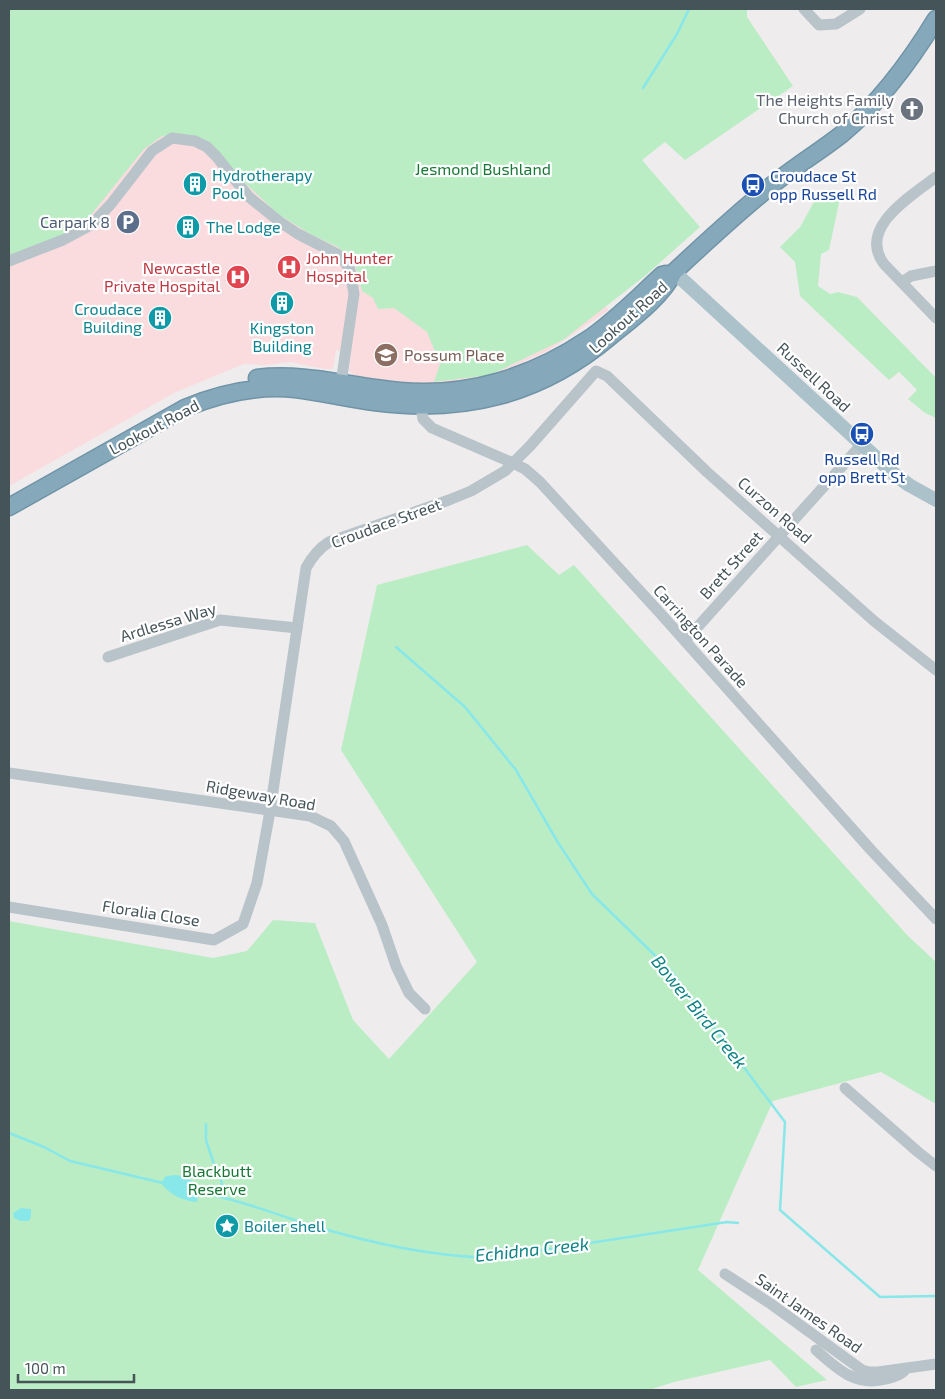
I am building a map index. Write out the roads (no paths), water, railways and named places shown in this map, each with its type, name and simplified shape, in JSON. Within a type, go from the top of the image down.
[{"type":"highway","points":[[674,272],[732,218],[773,184],[842,133],[870,108],[936,19]]},
{"type":"highway","name":"Lookout Road","points":[[9,496],[180,399],[206,388],[234,381],[264,377],[298,376],[373,402],[421,407],[465,404],[531,386],[558,374],[599,346],[661,291],[668,284],[674,272]]},
{"type":"highway","name":"Lookout Road","points":[[9,507],[185,408],[211,397],[264,387],[433,392],[465,389],[495,383],[531,371],[558,358],[588,339],[662,275],[674,272]]},
{"type":"main road","name":"Russell Road","points":[[674,272],[901,479],[936,500]]},
{"type":"main road","points":[[661,291],[679,288],[696,292]]},
{"type":"street","points":[[804,9],[819,25],[836,24],[860,9]]},
{"type":"street","points":[[9,261],[63,240],[91,225],[152,151],[172,138],[195,141],[207,147],[257,203],[298,234],[337,254],[350,270],[354,294],[340,390]]},
{"type":"street","points":[[936,177],[897,208],[882,224],[878,232],[877,246],[880,260],[936,318]]},
{"type":"street","points":[[902,282],[911,276],[936,271]]},
{"type":"street","name":"Croudace Street","points":[[257,883],[270,811],[306,568],[312,557],[319,548],[329,542],[463,494],[494,478],[530,446],[596,371]]},
{"type":"street","name":"Curzon Road","points":[[596,371],[607,376],[707,472],[874,620],[936,670]]},
{"type":"street","name":"Carrington Parade","points":[[421,407],[424,419],[432,428],[513,463],[540,482],[871,850],[936,919]]},
{"type":"street","name":"Brett Street","points":[[685,641],[862,444]]},
{"type":"street","name":"Ardlessa Way","points":[[108,658],[220,620],[297,628]]},
{"type":"street","name":"Ridgeway Road","points":[[9,773],[310,816],[331,826],[344,841],[382,925],[396,966],[409,993],[425,1009]]},
{"type":"street","name":"Floralia Close","points":[[9,907],[214,940],[242,924],[257,883]]},
{"type":"street","points":[[845,1088],[936,1166]]},
{"type":"street","name":"Saint James Road","points":[[725,1274],[771,1304],[862,1370],[869,1372],[936,1364]]},
{"type":"street","name":"Saint James Road","points":[[816,1350],[851,1377],[862,1381],[872,1382],[898,1376],[907,1368]]},
{"type":"water","points":[[176,1175],[187,1178],[194,1183],[198,1191],[197,1202],[177,1197],[161,1183],[166,1176]]},
{"type":"water","points":[[21,1208],[31,1209],[29,1221],[21,1221],[14,1218],[13,1213]]},
{"type":"waterway","points":[[643,88],[677,34],[689,9]]},
{"type":"waterway","name":"Bower Bird Creek","points":[[396,647],[465,707],[516,770],[557,841],[592,894],[672,972],[785,1122],[780,1210],[880,1297],[936,1296]]},
{"type":"waterway","points":[[206,1124],[206,1140],[221,1180],[225,1198]]},
{"type":"waterway","name":"Echidna Creek","points":[[9,1133],[44,1147],[70,1161],[163,1183]]},
{"type":"waterway","name":"Echidna Creek","points":[[212,1195],[333,1232],[377,1243],[445,1255],[468,1257],[491,1258],[727,1222],[738,1223]]},
{"type":"place","name":"The Heights Family Church of Christ","points":[[912,109]]},
{"type":"place","name":"Hydrotherapy Pool","points":[[195,184]]},
{"type":"place","name":"Croudace St opp Russell Rd","points":[[753,185]]},
{"type":"place","name":"Carpark 8","points":[[128,222]]},
{"type":"place","name":"The Lodge","points":[[188,227]]},
{"type":"place","name":"John Hunter Hospital","points":[[289,267]]},
{"type":"place","name":"Newcastle Private Hospital","points":[[238,277]]},
{"type":"place","name":"Kingston Building","points":[[282,303]]},
{"type":"place","name":"Croudace Building","points":[[160,318]]},
{"type":"place","name":"Possum Place","points":[[386,355]]},
{"type":"place","name":"Russell Rd opp Brett St","points":[[862,434]]},
{"type":"place","name":"Boiler shell","points":[[227,1226]]},
{"type":"park label","name":"Jesmond Bushland","points":[[483,169]]},
{"type":"park label","name":"Blackbutt Reserve","points":[[217,1180]]}]
